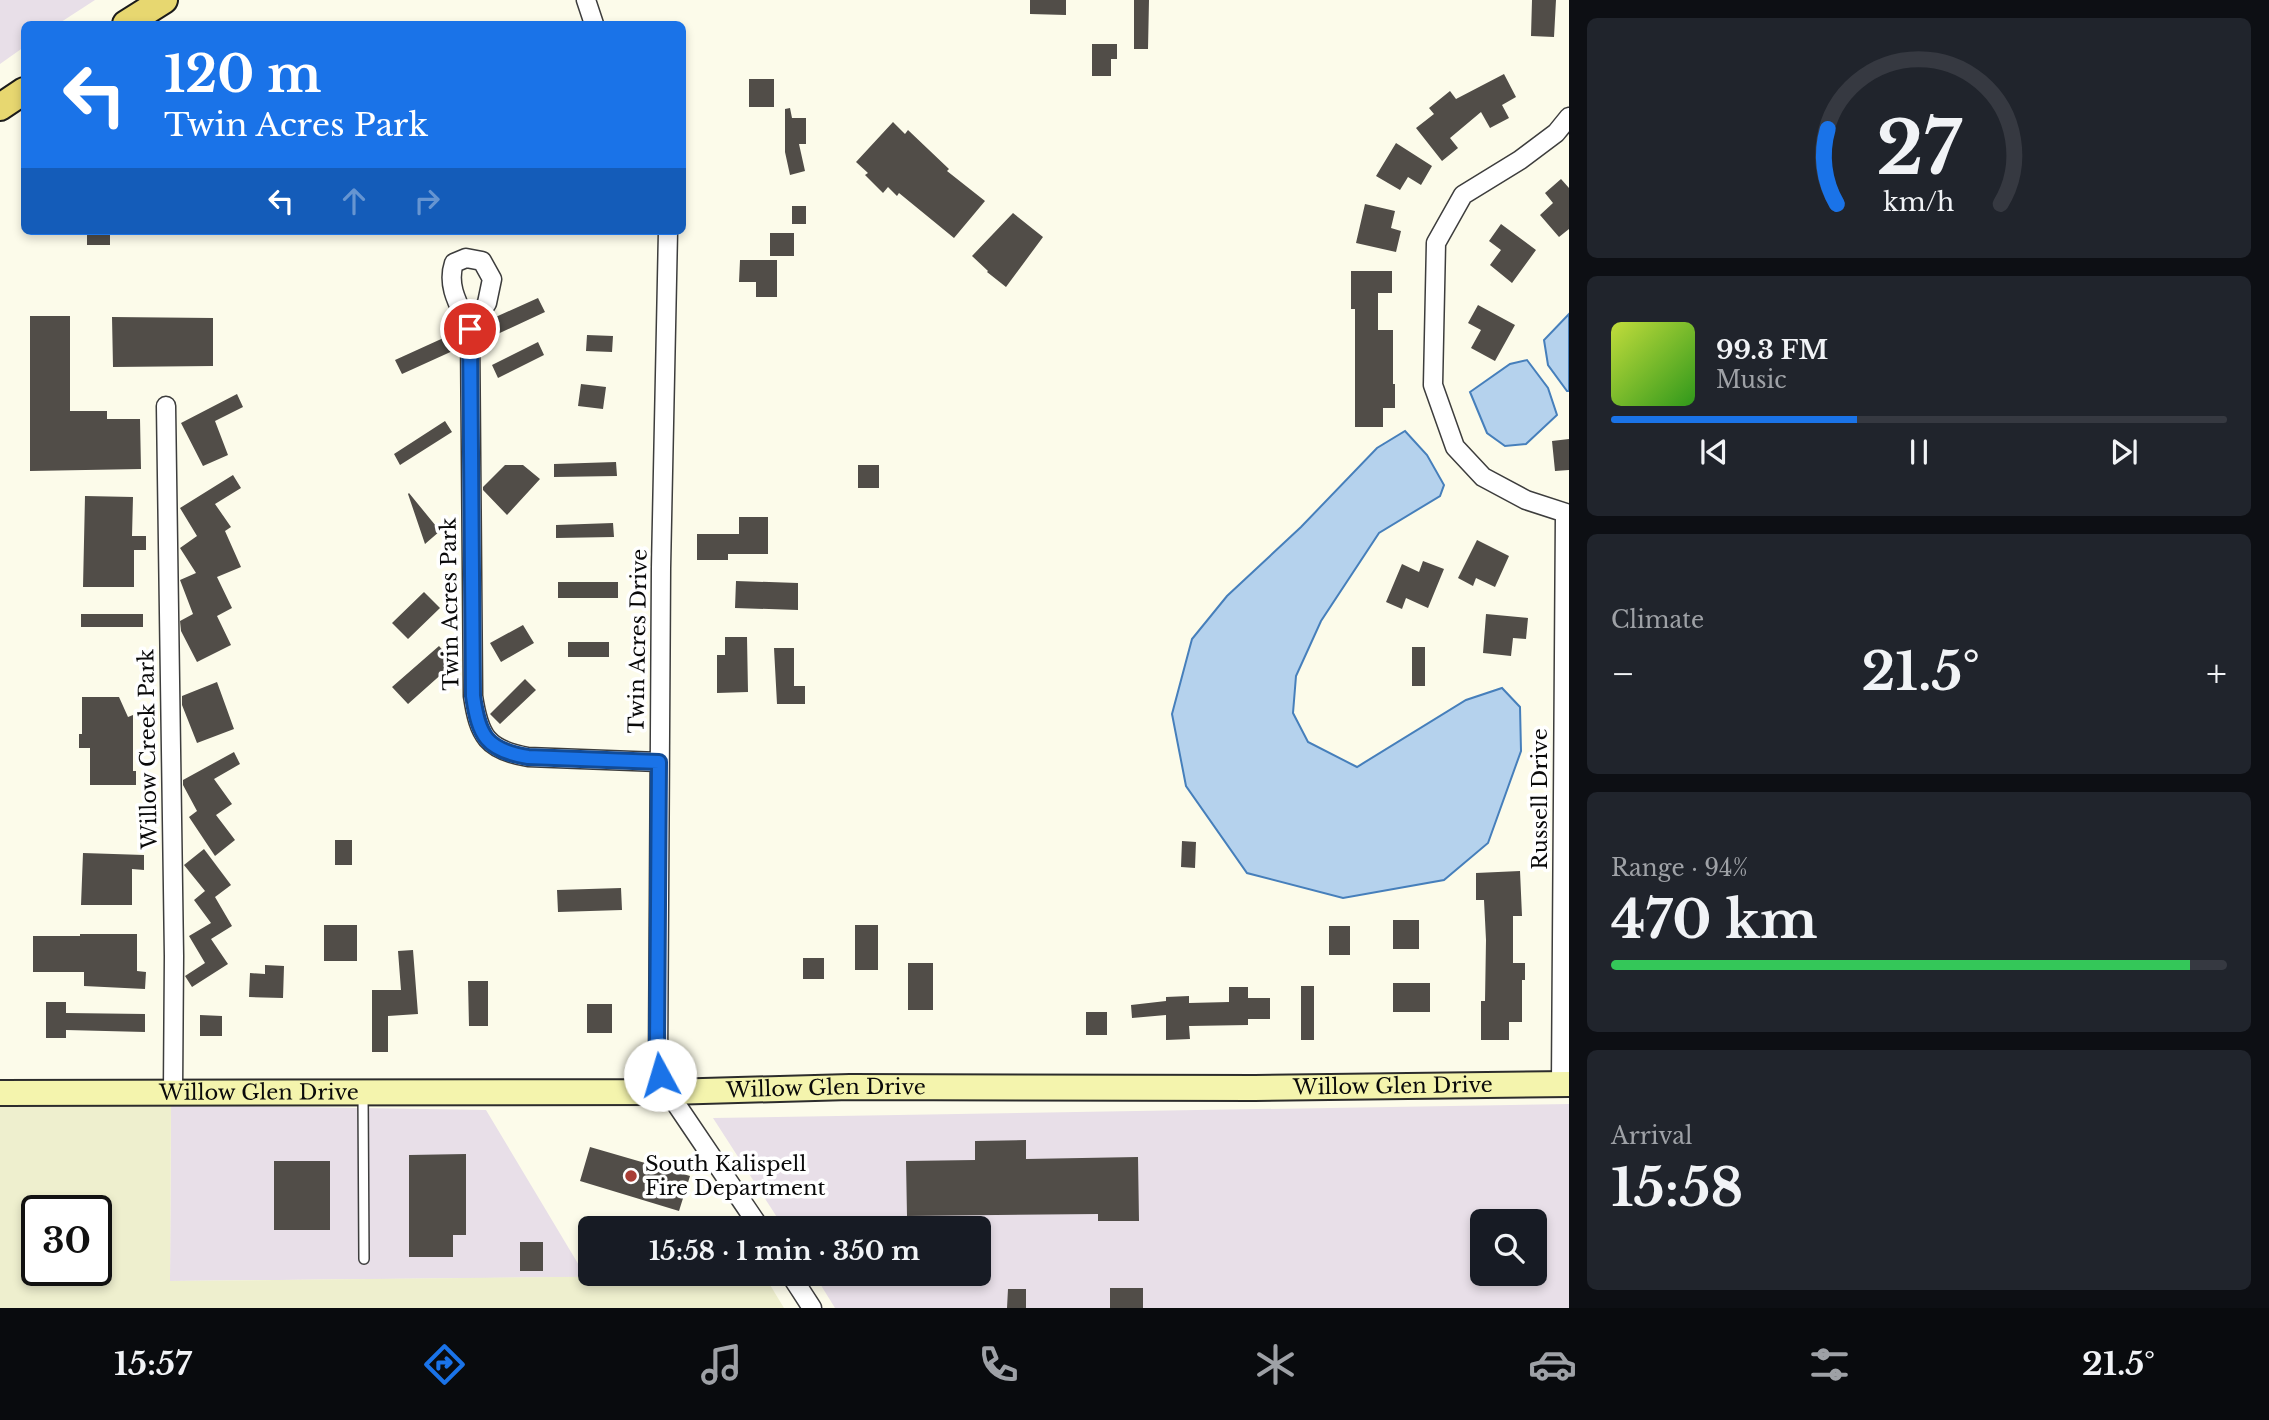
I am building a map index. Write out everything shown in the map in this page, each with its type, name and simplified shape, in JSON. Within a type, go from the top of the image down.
[{"type":"main road","points":[[131,21],[164,0]]},
{"type":"main road","points":[[0,107],[21,93]]},
{"type":"main road","name":"Willow Glen Drive","points":[[0,1093],[668,1092],[850,1087],[1255,1088],[1565,1084]]},
{"type":"street","points":[[586,0],[593,21]]},
{"type":"street","points":[[1567,514],[1526,500],[1483,477],[1455,447],[1433,385],[1436,243],[1463,195],[1520,160],[1556,133],[1569,117]]},
{"type":"street","name":"Twin Acres Drive","points":[[668,235],[659,762],[658,1067],[668,1092],[752,1216]]},
{"type":"street","name":"Twin Acres Park","points":[[470,329],[473,696],[480,730],[493,746],[511,754],[659,762]]},
{"type":"street","name":"Willow Creek Park","points":[[166,407],[174,956],[173,1091]]},
{"type":"street","name":"Russell Drive","points":[[1565,1084],[1567,514]]},
{"type":"street","points":[[798,1286],[812,1308]]},
{"type":"lane","points":[[363,1091],[364,1259]]},
{"type":"shaded area","points":[[0,0],[95,0],[63,21],[21,21],[21,49],[0,64]]},
{"type":"shaded area","points":[[1569,1104],[1569,1308],[835,1308],[821,1286],[991,1286],[991,1216],[776,1216],[713,1118]]},
{"type":"shaded area","points":[[171,1105],[486,1110],[578,1264],[578,1277],[170,1281]]},
{"type":"green space","points":[[171,1105],[170,1281],[578,1277],[578,1286],[771,1286],[784,1308],[0,1308],[0,1107]]},
{"type":"water","points":[[1569,314],[1567,391],[1548,365],[1544,340]]},
{"type":"water","points":[[1527,360],[1548,388],[1557,415],[1526,444],[1505,446],[1487,433],[1470,392],[1510,364]]},
{"type":"water","points":[[1405,431],[1427,455],[1444,485],[1440,496],[1379,533],[1321,621],[1296,676],[1293,713],[1308,742],[1357,767],[1466,700],[1502,688],[1520,707],[1521,751],[1488,843],[1444,880],[1343,898],[1247,873],[1186,786],[1172,714],[1192,639],[1227,596],[1301,527],[1377,448]]},
{"type":"building","points":[[1030,0],[1066,0],[1066,15],[1030,14]]},
{"type":"building","points":[[1134,0],[1149,0],[1148,49],[1134,49]]},
{"type":"building","points":[[1532,0],[1556,0],[1554,37],[1531,36]]},
{"type":"building","points":[[1092,44],[1117,44],[1117,59],[1111,59],[1111,76],[1092,76]]},
{"type":"building","points":[[1504,74],[1516,97],[1502,105],[1509,118],[1490,128],[1481,112],[1450,138],[1458,148],[1442,161],[1416,128],[1434,114],[1429,108],[1450,91],[1456,99]]},
{"type":"building","points":[[749,79],[774,79],[774,107],[749,107]]},
{"type":"building","points":[[790,108],[792,118],[806,118],[806,144],[799,144],[805,171],[790,175],[785,152],[785,109]]},
{"type":"building","points":[[893,122],[905,134],[908,130],[949,169],[947,171],[985,201],[954,238],[899,193],[897,196],[888,187],[883,193],[856,162]]},
{"type":"building","points":[[1396,143],[1432,166],[1421,185],[1408,177],[1400,190],[1376,176]]},
{"type":"building","points":[[1561,179],[1569,188],[1569,229],[1559,237],[1540,215],[1553,203],[1545,193]]},
{"type":"building","points":[[1365,204],[1395,211],[1391,228],[1401,231],[1396,252],[1356,243]]},
{"type":"building","points":[[792,206],[806,206],[806,224],[792,224]]},
{"type":"building","points":[[1013,213],[1043,237],[1006,287],[972,256]]},
{"type":"building","points":[[1501,224],[1536,250],[1512,283],[1490,265],[1501,250],[1489,241]]},
{"type":"building","points":[[770,233],[794,233],[794,256],[770,256]]},
{"type":"building","points":[[87,235],[110,235],[110,245],[87,245]]},
{"type":"building","points":[[740,260],[777,260],[777,297],[756,297],[756,282],[739,282]]},
{"type":"building","points":[[1351,271],[1392,271],[1392,293],[1378,293],[1378,330],[1393,330],[1395,408],[1383,408],[1383,427],[1355,427],[1355,309],[1351,309]]},
{"type":"building","points":[[538,298],[545,312],[489,338],[485,328],[489,320]]},
{"type":"building","points":[[1478,305],[1515,325],[1495,361],[1471,348],[1481,330],[1468,323]]},
{"type":"building","points":[[30,316],[70,316],[70,411],[107,411],[107,419],[140,419],[141,469],[30,471]]},
{"type":"building","points":[[112,317],[213,318],[213,366],[113,367]]},
{"type":"building","points":[[450,335],[457,349],[402,374],[395,360]]},
{"type":"building","points":[[587,335],[613,336],[612,352],[586,351]]},
{"type":"building","points":[[538,342],[544,355],[498,378],[492,365]]},
{"type":"building","points":[[581,384],[606,387],[603,409],[578,406]]},
{"type":"building","points":[[237,394],[243,407],[215,421],[228,455],[203,466],[181,423]]},
{"type":"building","points":[[445,421],[452,432],[400,465],[394,454]]},
{"type":"building","points":[[1569,439],[1569,470],[1555,471],[1552,441]]},
{"type":"building","points":[[616,462],[617,476],[554,477],[554,464]]},
{"type":"building","points":[[505,465],[523,465],[540,479],[507,515],[483,490]]},
{"type":"building","points":[[858,465],[879,465],[879,488],[858,488]]},
{"type":"building","points":[[233,475],[241,488],[215,504],[231,527],[225,531],[241,567],[217,577],[232,608],[217,616],[231,645],[197,662],[181,631],[180,621],[193,614],[180,580],[196,573],[180,548],[197,536],[180,508]]},
{"type":"building","points":[[408,494],[440,531],[425,544]]},
{"type":"building","points":[[85,496],[133,497],[132,536],[146,536],[146,550],[134,550],[134,587],[83,587]]},
{"type":"building","points":[[739,517],[768,517],[768,554],[728,554],[728,560],[697,560],[697,534],[739,534]]},
{"type":"building","points":[[613,523],[614,537],[556,538],[556,525]]},
{"type":"building","points":[[1477,540],[1509,556],[1495,587],[1476,578],[1473,586],[1458,578]]},
{"type":"building","points":[[1423,561],[1444,569],[1428,608],[1406,598],[1402,609],[1386,602],[1402,564],[1419,572]]},
{"type":"building","points":[[736,581],[798,583],[798,610],[735,608]]},
{"type":"building","points":[[558,582],[618,582],[618,598],[558,598]]},
{"type":"building","points":[[424,592],[440,608],[408,639],[392,623]]},
{"type":"building","points":[[81,614],[143,614],[143,627],[81,627]]},
{"type":"building","points":[[1486,614],[1528,618],[1526,639],[1513,638],[1511,656],[1483,653]]},
{"type":"building","points":[[523,625],[534,643],[501,662],[490,643]]},
{"type":"building","points":[[725,637],[747,637],[748,692],[717,693],[717,655],[725,655]]},
{"type":"building","points":[[568,642],[609,642],[609,657],[568,657]]},
{"type":"building","points":[[439,646],[454,663],[408,704],[392,687]]},
{"type":"building","points":[[1412,647],[1425,647],[1425,686],[1412,686]]},
{"type":"building","points":[[774,648],[794,648],[794,686],[805,686],[805,704],[777,704]]},
{"type":"building","points":[[525,679],[536,690],[500,724],[490,714]]},
{"type":"building","points":[[217,682],[234,729],[197,743],[182,705],[182,696]]},
{"type":"building","points":[[82,697],[119,697],[128,717],[133,715],[133,771],[136,771],[136,785],[90,785],[90,748],[79,748],[79,734],[82,734]]},
{"type":"building","points":[[234,752],[240,764],[214,779],[232,804],[216,815],[235,840],[215,856],[189,817],[197,811],[183,780]]},
{"type":"building","points":[[335,840],[352,840],[352,865],[335,865]]},
{"type":"building","points":[[1182,841],[1196,842],[1195,868],[1181,867]]},
{"type":"building","points":[[204,849],[231,885],[215,897],[232,926],[211,939],[228,964],[192,987],[185,976],[205,963],[189,936],[211,923],[194,900],[205,891],[184,865]]},
{"type":"building","points":[[83,853],[144,855],[144,870],[132,869],[132,905],[81,905]]},
{"type":"building","points":[[1520,871],[1522,916],[1513,916],[1513,963],[1525,963],[1525,980],[1522,980],[1522,1022],[1509,1022],[1509,1040],[1481,1040],[1486,940],[1484,900],[1476,900],[1476,873]]},
{"type":"building","points":[[621,888],[622,910],[558,912],[557,890]]},
{"type":"building","points":[[1393,920],[1419,920],[1419,949],[1393,949]]},
{"type":"building","points":[[324,925],[357,925],[357,961],[324,961]]},
{"type":"building","points":[[855,925],[878,925],[878,970],[855,970]]},
{"type":"building","points":[[1329,926],[1350,926],[1350,955],[1329,955]]},
{"type":"building","points":[[137,934],[137,971],[146,972],[145,989],[84,986],[84,972],[33,972],[33,936]]},
{"type":"building","points":[[413,950],[418,1014],[388,1016],[388,1052],[372,1052],[372,990],[401,990],[398,951]]},
{"type":"building","points":[[803,958],[824,958],[824,979],[803,979]]},
{"type":"building","points":[[908,963],[933,963],[933,1010],[908,1010]]},
{"type":"building","points":[[265,965],[284,966],[283,998],[249,997],[250,973],[265,974]]},
{"type":"building","points":[[468,981],[488,981],[488,1026],[469,1026]]},
{"type":"building","points":[[1393,983],[1430,983],[1430,1012],[1393,1012]]},
{"type":"building","points":[[1301,986],[1314,986],[1314,1040],[1301,1040]]},
{"type":"building","points":[[1229,987],[1248,987],[1248,998],[1270,998],[1270,1019],[1248,1019],[1248,1025],[1189,1026],[1190,1039],[1166,1040],[1166,1015],[1132,1018],[1131,1005],[1166,1001],[1166,997],[1189,996],[1189,1003],[1229,1002]]},
{"type":"building","points":[[46,1002],[66,1002],[66,1013],[145,1014],[145,1032],[66,1030],[66,1038],[46,1038]]},
{"type":"building","points":[[587,1004],[612,1004],[612,1033],[587,1033]]},
{"type":"building","points":[[1086,1012],[1107,1012],[1107,1035],[1086,1035]]},
{"type":"building","points":[[200,1015],[222,1016],[222,1036],[200,1036]]},
{"type":"building","points":[[1026,1140],[1026,1159],[1138,1157],[1139,1221],[1098,1221],[1098,1214],[907,1216],[906,1161],[975,1160],[975,1141]]},
{"type":"building","points":[[590,1147],[690,1176],[679,1211],[580,1181]]},
{"type":"building","points":[[466,1154],[466,1235],[453,1235],[453,1257],[409,1257],[409,1155]]},
{"type":"building","points":[[274,1161],[330,1161],[330,1230],[274,1230]]},
{"type":"building","points":[[520,1242],[543,1242],[543,1271],[520,1271]]},
{"type":"building","points":[[1110,1288],[1143,1288],[1143,1308],[1110,1308]]},
{"type":"building","points":[[1008,1289],[1026,1289],[1026,1308],[1007,1308]]},
{"type":"place","name":"South Kalispell Fire Department","points":[[631,1176]]},
{"type":"route","points":[[470,329],[473,696],[476,720],[480,730],[493,746],[511,754],[600,761],[659,762],[657,1047],[660,1075]]}]
